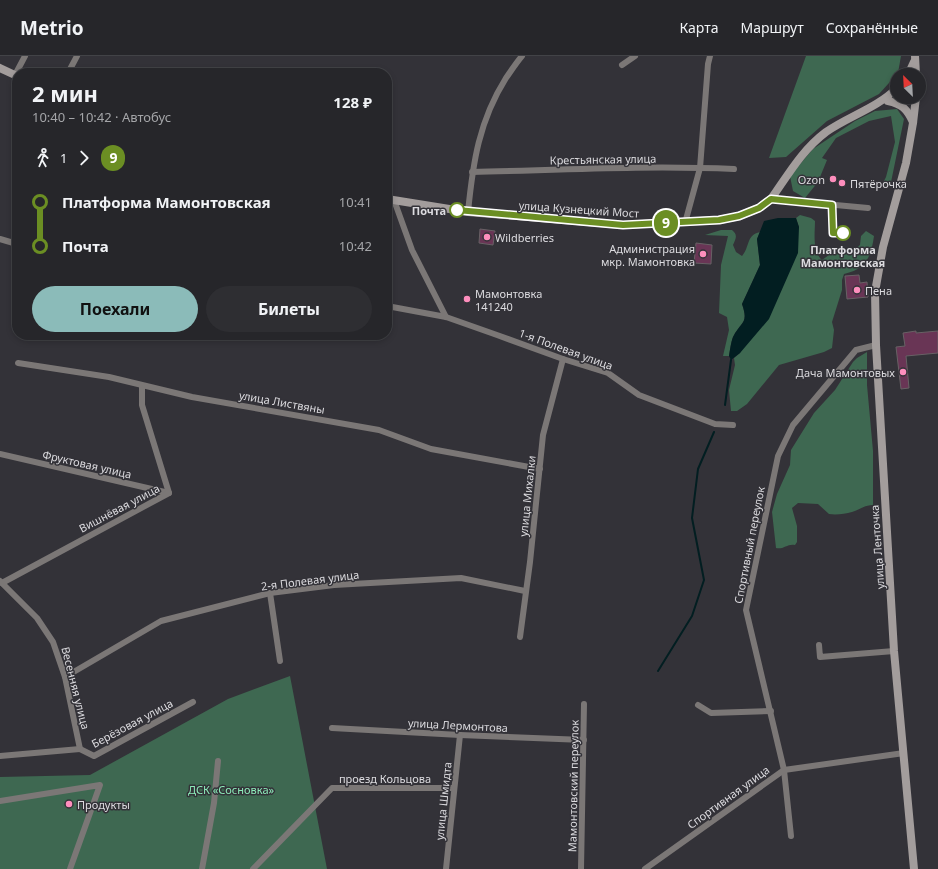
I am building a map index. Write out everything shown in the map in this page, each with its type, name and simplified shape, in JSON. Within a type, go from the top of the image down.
[{"type":"main road","points":[[911,68],[915,58]]},
{"type":"main road","points":[[915,58],[916,68]]},
{"type":"main road","points":[[0,68],[12,74]]},
{"type":"main road","points":[[870,107],[890,96]]},
{"type":"main road","points":[[870,107],[888,102],[897,103],[906,110],[913,123]]},
{"type":"main road","name":"улица Ленточка","points":[[914,869],[894,651],[876,345],[875,292],[889,224],[906,163],[915,104]]},
{"type":"main road","name":"улица Кузнецкий Мост","points":[[392,199],[468,212],[623,225],[685,223],[719,220],[739,216],[759,208],[771,199],[796,161],[811,145],[835,127],[870,107]]},
{"type":"street","points":[[20,68],[25,56]]},
{"type":"street","points":[[71,68],[77,56]]},
{"type":"street","points":[[468,212],[472,172],[481,129],[496,95],[522,56]]},
{"type":"street","points":[[622,65],[636,56]]},
{"type":"street","points":[[685,223],[700,168],[710,56]]},
{"type":"street","name":"Крестьянская улица","points":[[472,172],[700,168],[734,169]]},
{"type":"street","points":[[771,199],[868,208]]},
{"type":"street","points":[[392,204],[412,250],[446,317]]},
{"type":"street","points":[[0,239],[12,243]]},
{"type":"street","name":"1-я Полевая улица","points":[[392,307],[446,317],[563,359],[608,373],[639,395],[715,424],[733,425]]},
{"type":"street","name":"Спортивный переулок","points":[[791,836],[784,770],[746,610],[778,456],[793,425],[856,350],[876,345]]},
{"type":"street","name":"улица Михалки","points":[[520,636],[530,562],[543,435],[563,359]]},
{"type":"street","name":"улица Листвяны","points":[[18,363],[109,377],[142,386],[379,430],[431,449],[540,469]]},
{"type":"street","name":"Вишнёвая улица","points":[[1,582],[169,492],[142,405],[142,386]]},
{"type":"street","name":"Фруктовая улица","points":[[0,454],[169,492]]},
{"type":"street","name":"2-я Полевая улица","points":[[65,677],[160,621],[270,593],[334,585],[461,578],[525,591]]},
{"type":"street","name":"Весенняя улица","points":[[1,582],[36,618],[53,642],[65,677],[80,749]]},
{"type":"street","points":[[270,593],[280,662]]},
{"type":"street","points":[[819,645],[820,658],[894,651]]},
{"type":"street","name":"Берёзовая улица","points":[[80,749],[94,756],[193,702]]},
{"type":"street","name":"Мамонтовский переулок","points":[[581,869],[584,704]]},
{"type":"street","points":[[698,705],[711,714],[771,711]]},
{"type":"street","name":"улица Лермонтова","points":[[332,728],[584,740]]},
{"type":"street","name":"улица Шмидта","points":[[446,869],[460,735]]},
{"type":"street","points":[[0,756],[80,749]]},
{"type":"street","name":"Спортивная улица","points":[[645,869],[784,770],[904,753]]},
{"type":"street","points":[[202,869],[214,803],[218,761]]},
{"type":"street","points":[[0,801],[100,785],[70,869]]},
{"type":"street","name":"проезд Кольцова","points":[[253,869],[332,788],[454,788]]},
{"type":"green space","points":[[806,56],[901,56],[899,68],[890,68],[890,82],[879,94],[827,121],[786,157],[769,158]]},
{"type":"green space","points":[[897,109],[904,119],[890,187],[882,185],[886,177],[895,142],[891,116],[869,121],[836,138],[822,158],[827,160],[818,182],[805,198],[793,191],[790,176],[813,149],[855,121],[875,111]]},
{"type":"green space","points":[[800,215],[811,218],[815,221],[815,247],[822,260],[833,252],[854,250],[860,245],[861,236],[866,231],[874,236],[869,256],[858,269],[844,274],[842,280],[842,290],[832,322],[834,330],[832,348],[824,352],[779,365],[747,404],[737,411],[731,411],[729,390],[735,365],[734,358],[740,353],[799,227],[796,218]]},
{"type":"green space","points":[[721,230],[732,230],[735,233],[736,237],[733,245],[736,252],[742,256],[752,236],[760,232],[757,239],[760,265],[742,304],[745,315],[744,319],[733,337],[729,356],[723,356],[729,330],[727,317],[719,313],[721,265],[728,236],[705,235]]},
{"type":"green space","points":[[867,352],[867,385],[873,451],[873,505],[849,513],[829,514],[818,504],[798,503],[792,508],[797,526],[797,542],[795,545],[776,548],[772,512],[777,494],[790,465],[791,450],[814,413],[835,390],[853,362]]},
{"type":"green space","name":"ДСК «Сосновка»","points":[[290,676],[327,869],[0,869],[0,777],[90,775],[228,699]]},
{"type":"water","points":[[778,218],[796,218],[799,227],[798,253],[769,319],[740,353],[731,360],[729,356],[732,339],[743,322],[745,315],[742,304],[760,265],[757,239],[764,221]]},
{"type":"building","name":"Wildberries","points":[[480,229],[495,231],[493,245],[479,243]]},
{"type":"building","name":"Администрация мкр. Мамонтовка","points":[[696,243],[712,245],[711,264],[694,263]]},
{"type":"building","name":"Пена","points":[[859,275],[860,283],[867,282],[868,297],[847,299],[845,276]]},
{"type":"building","name":"Дача Мамонтовых","points":[[916,331],[916,333],[938,331],[938,353],[906,356],[909,388],[901,389],[896,347],[905,346],[903,333]]},
{"type":"waterway","points":[[725,405],[731,360]]},
{"type":"waterway","points":[[658,671],[692,616],[704,580],[692,518],[698,469],[714,432]]},
{"type":"bus line","name":"9","points":[[457,210],[623,225],[685,223],[719,220],[739,216],[759,208],[771,199],[832,205],[833,233],[843,233]]},
{"type":"place","name":"Ozon","points":[[833,179]]},
{"type":"place","name":"Пятёрочка","points":[[842,183]]},
{"type":"place","name":"Почта","points":[[457,210]]},
{"type":"place","name":"Платформа Мамонтовская","points":[[843,233]]},
{"type":"place","name":"Wildberries","points":[[487,237]]},
{"type":"place","name":"Администрация мкр. Мамонтовка","points":[[703,254]]},
{"type":"place","name":"Пена","points":[[857,290]]},
{"type":"place","name":"Мамонтовка 141240","points":[[467,299]]},
{"type":"place","name":"Дача Мамонтовых","points":[[903,372]]},
{"type":"place","name":"Продукты","points":[[69,804]]}]
